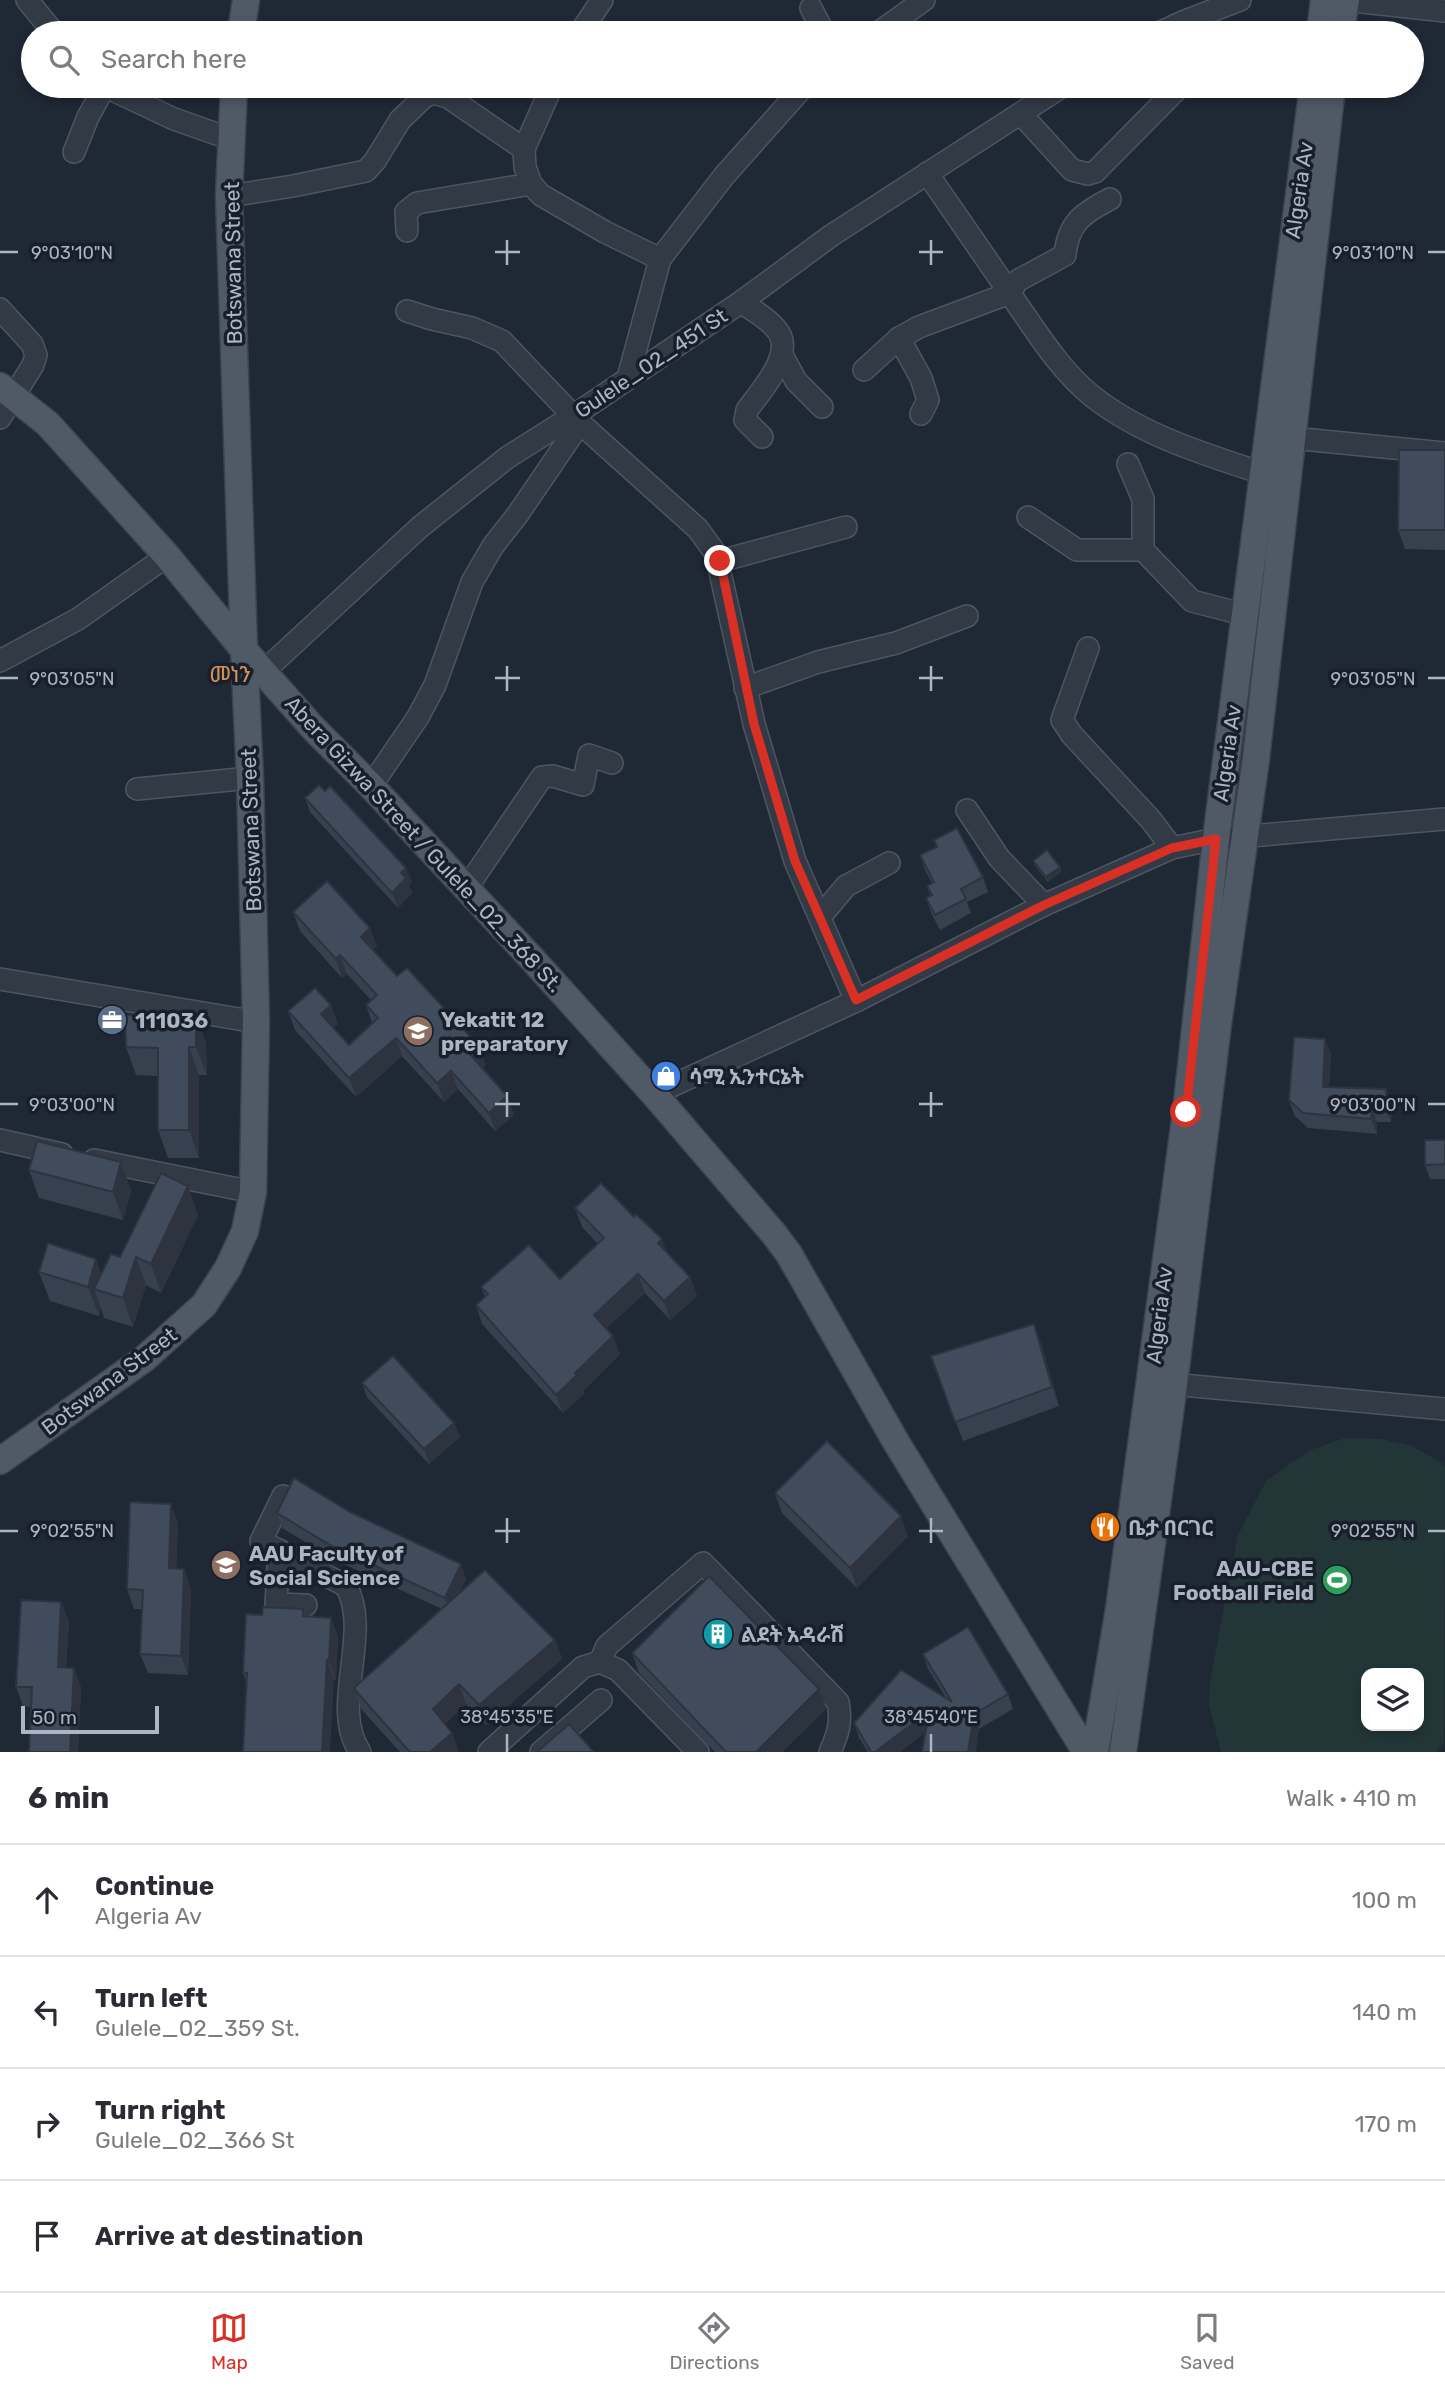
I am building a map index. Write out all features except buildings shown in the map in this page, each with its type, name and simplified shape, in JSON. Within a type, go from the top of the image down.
[{"type":"main road","points":[[243,21],[246,0]]},
{"type":"main road","points":[[1327,21],[1340,0]]},
{"type":"main road","points":[[1340,0],[1340,21]]},
{"type":"main road","name":"Botswana Street","points":[[1,1460],[144,1359],[204,1305],[228,1268],[245,1231],[253,1192],[256,1022],[229,196],[233,98]]},
{"type":"main road","name":"Algeria Av","points":[[1123,1752],[1163,1383],[1186,1112],[1216,839],[1311,98]]},
{"type":"main road","name":"Algeria Av","points":[[1095,1752],[1119,1609],[1163,1383],[1246,836],[1331,98]]},
{"type":"main road","name":"Abera Gizwa Street / Gulele_02_368 St.","points":[[4,399],[48,425],[167,556],[244,650],[313,728],[371,786],[654,1094],[789,1254],[896,1442],[1086,1752]]},
{"type":"street","points":[[27,0],[44,21]]},
{"type":"street","points":[[588,21],[602,0]]},
{"type":"street","points":[[895,21],[924,0]]},
{"type":"street","points":[[1185,21],[1240,0]]},
{"type":"street","points":[[1340,0],[1445,11]]},
{"type":"street","points":[[811,8],[818,21]]},
{"type":"street","points":[[74,152],[98,98]]},
{"type":"street","points":[[129,98],[174,119],[231,139]]},
{"type":"street","points":[[229,196],[366,171],[400,120],[423,98]]},
{"type":"street","points":[[449,98],[524,149]]},
{"type":"street","points":[[547,98],[524,149],[525,166],[531,184],[541,195],[605,232],[660,259]]},
{"type":"street","points":[[628,378],[660,259],[724,176],[793,98]]},
{"type":"street","name":"Gulele_02_451 St","points":[[263,672],[419,527],[508,457],[577,419],[628,378],[741,302],[832,235],[1045,98]]},
{"type":"street","points":[[1021,114],[1072,170],[1088,174],[1095,172],[1168,98]]},
{"type":"street","points":[[927,173],[1052,355],[1089,394],[1104,405],[1187,448],[1262,473]]},
{"type":"street","points":[[407,231],[406,212],[417,203],[531,184]]},
{"type":"street","points":[[864,370],[898,338],[919,327],[1010,293],[1017,281],[1065,255],[1066,240],[1076,222],[1088,210],[1110,199]]},
{"type":"street","points":[[741,302],[777,329],[782,341],[782,355],[796,381],[822,407]]},
{"type":"street","points":[[0,309],[32,344],[36,355],[33,365],[4,399]]},
{"type":"street","points":[[407,311],[472,328],[502,341],[577,419],[698,529],[720,561],[745,688],[795,861],[856,1000]]},
{"type":"street","points":[[898,338],[921,378],[928,400],[921,414]]},
{"type":"street","points":[[762,437],[745,420],[747,410],[782,355]]},
{"type":"street","points":[[371,786],[418,717],[435,685],[472,582],[577,419]]},
{"type":"street","points":[[1292,438],[1445,453]]},
{"type":"street","points":[[1128,464],[1143,499],[1143,550],[1192,601],[1246,615]]},
{"type":"street","points":[[1028,517],[1077,550],[1143,550]]},
{"type":"street","points":[[720,561],[846,527]]},
{"type":"street","points":[[2,657],[78,619],[167,556]]},
{"type":"street","points":[[745,688],[818,662],[896,643],[967,616]]},
{"type":"street","points":[[1088,648],[1062,720],[1072,735],[1151,820],[1172,848]]},
{"type":"street","points":[[466,888],[542,777],[553,776],[583,785],[589,755],[612,763]]},
{"type":"street","points":[[138,789],[250,778]]},
{"type":"street","points":[[967,810],[999,858],[1044,905]]},
{"type":"street","points":[[654,1094],[856,1000],[1044,905],[1172,848],[1216,839],[1445,818]]},
{"type":"street","points":[[820,917],[846,886],[889,863]]},
{"type":"street","points":[[0,979],[256,1022]]},
{"type":"street","points":[[0,1140],[253,1192]]},
{"type":"street","points":[[1163,1383],[1445,1409]]},
{"type":"street","points":[[283,1496],[261,1541],[346,1586],[354,1599],[356,1614],[349,1693],[350,1722],[353,1743],[360,1752]]},
{"type":"street","points":[[279,1550],[276,1604],[306,1605]]},
{"type":"street","points":[[489,1752],[583,1667],[600,1661],[607,1646],[703,1563],[838,1702],[840,1731],[830,1752]]},
{"type":"street","points":[[600,1661],[618,1670],[698,1752]]},
{"type":"street","points":[[541,1752],[601,1700]]},
{"type":"green space","name":"AAU-CBE Football Field","points":[[1345,1438],[1382,1439],[1412,1446],[1442,1463],[1445,1468],[1444,1742],[1436,1752],[1221,1752],[1209,1705],[1210,1681],[1238,1535],[1266,1481],[1310,1450]]},
{"type":"place","name":"111036","points":[[112,1020]]},
{"type":"place","name":"Yekatit 12 preparatory","points":[[418,1031]]},
{"type":"place","name":"ሳሚ ኢንተርኔት","points":[[666,1076]]},
{"type":"place","name":"ቤታ በርገር","points":[[1105,1527]]},
{"type":"place","name":"AAU Faculty of Social Science","points":[[226,1565]]},
{"type":"place","name":"AAU-CBE Football Field","points":[[1337,1580]]},
{"type":"place","name":"ልደት አዳራሽ","points":[[718,1634]]},
{"type":"district","name":"መነን","points":[[230,674]]},
{"type":"route","points":[[720,561],[754,724],[795,861],[856,1000],[1044,905],[1172,848],[1216,839],[1186,1112]]}]
